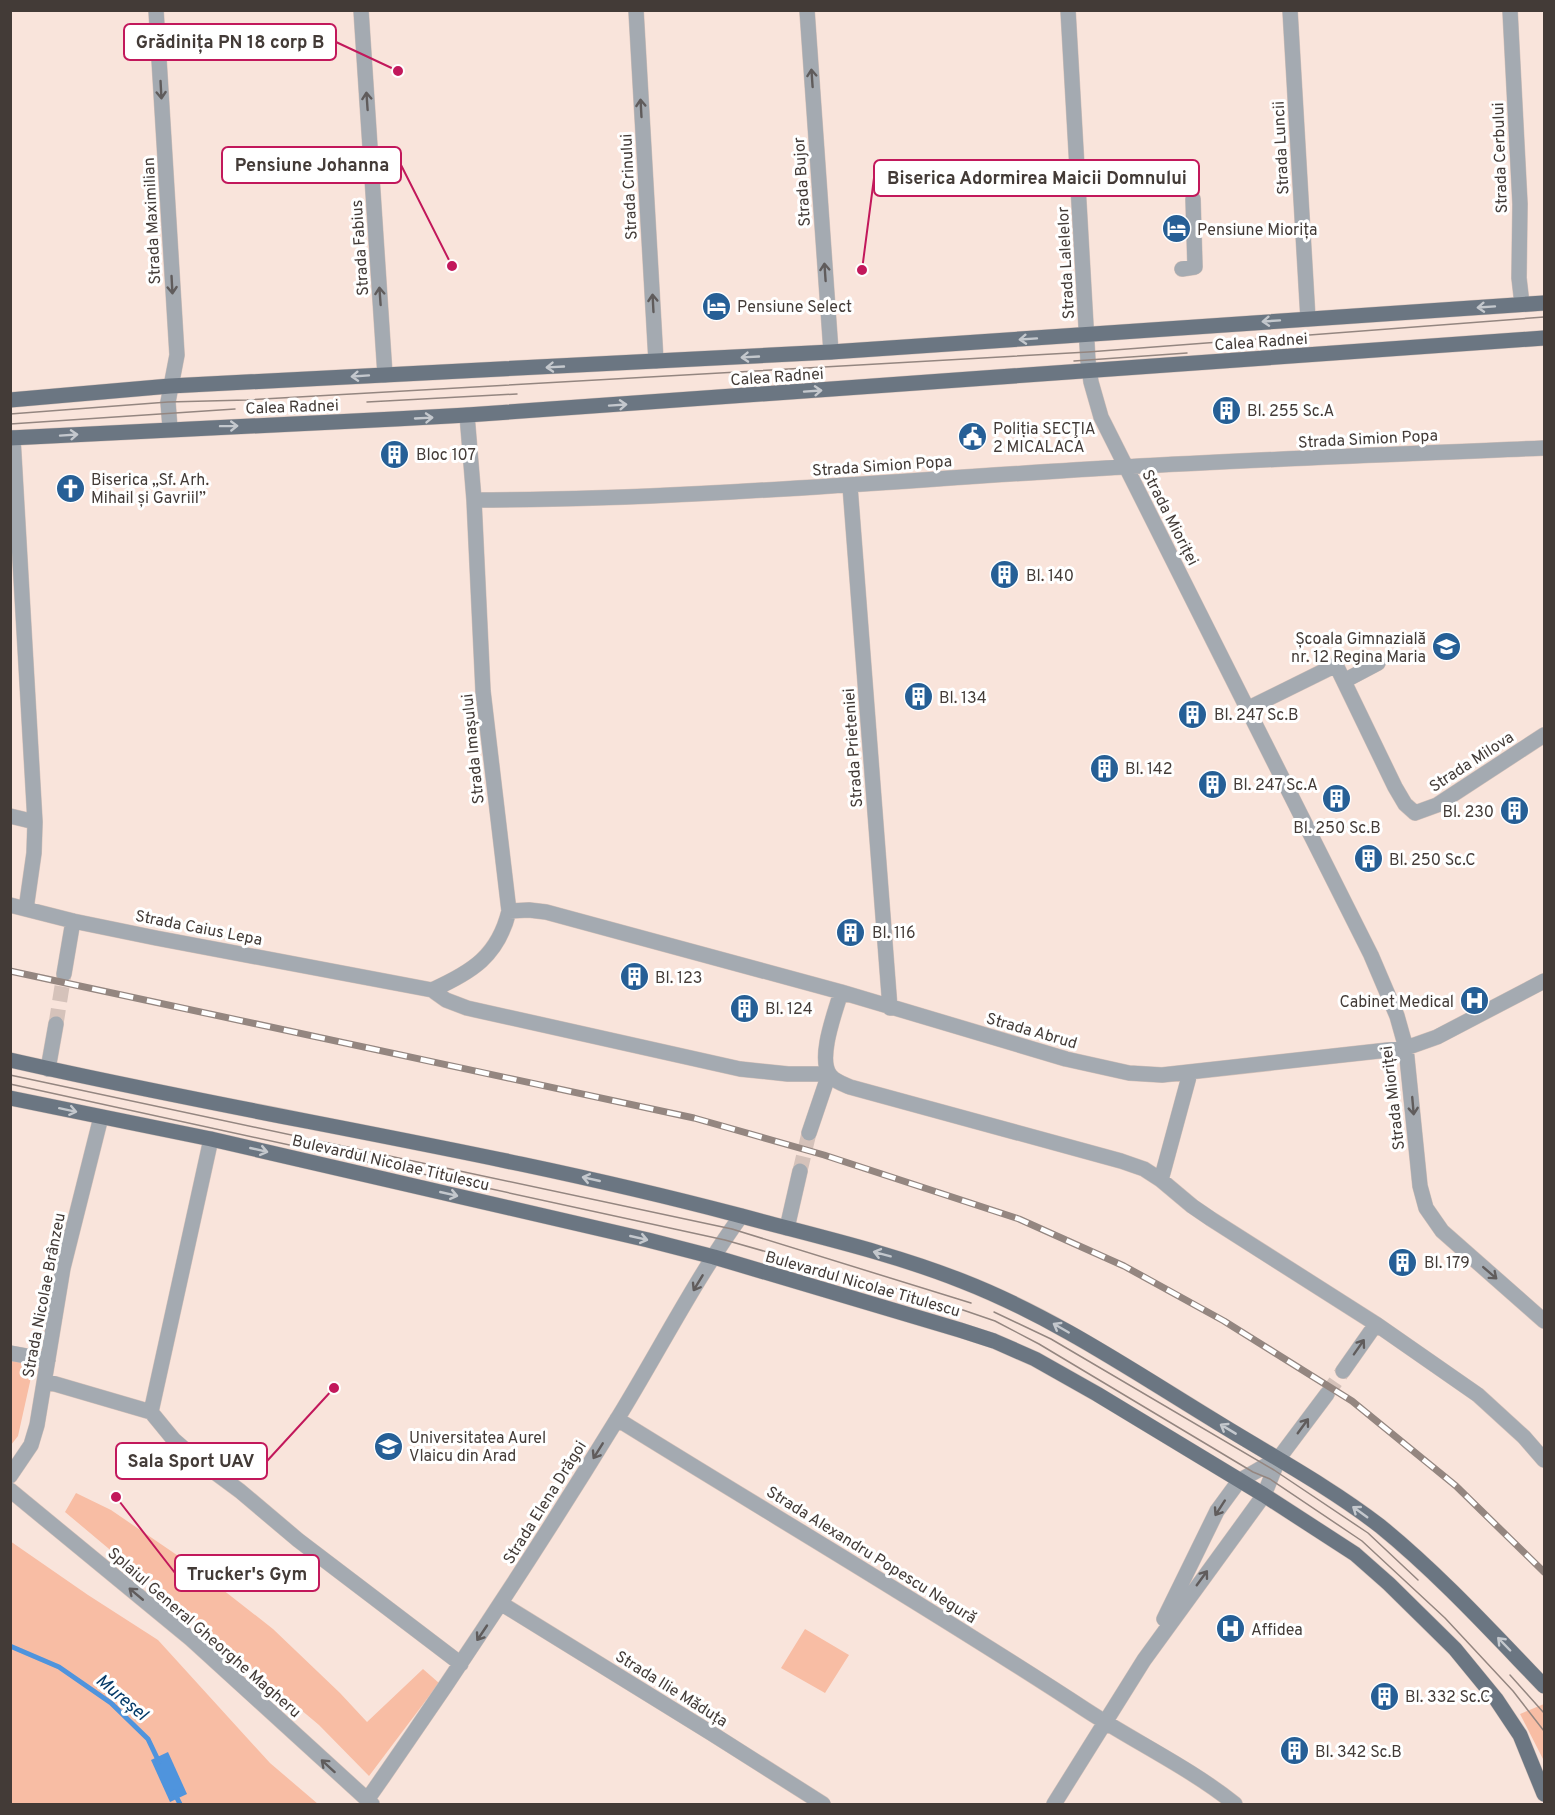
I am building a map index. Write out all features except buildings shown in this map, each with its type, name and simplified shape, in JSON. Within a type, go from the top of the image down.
[{"type":"main road","name":"Calea Radnei","points":[[10,400],[170,386],[831,352],[1545,303]]},
{"type":"main road","name":"Calea Radnei","points":[[12,438],[467,416],[1545,338]]},
{"type":"main road","name":"Bulevardul Nicolae Titulescu","points":[[10,1060],[523,1163],[658,1194],[893,1257],[990,1292],[1050,1322],[1279,1458],[1379,1525],[1463,1603],[1545,1686]]},
{"type":"main road","name":"Bulevardul Nicolae Titulescu","points":[[10,1098],[212,1139],[648,1240],[714,1257],[994,1341],[1035,1359],[1264,1495],[1355,1554],[1455,1649],[1483,1682],[1509,1716],[1530,1756],[1545,1794]]},
{"type":"street","name":"Strada Maximilian","points":[[156,10],[177,355],[168,402],[170,429]]},
{"type":"street","name":"Strada Fabius","points":[[361,10],[385,375]]},
{"type":"street","name":"Strada Crinului","points":[[636,10],[656,361]]},
{"type":"street","name":"Strada Bujor","points":[[807,10],[831,352]]},
{"type":"street","name":"Strada Lalelelor","points":[[1068,10],[1086,334]]},
{"type":"street","name":"Strada Luncii","points":[[1290,10],[1308,319]]},
{"type":"street","name":"Strada Cerbului","points":[[1510,10],[1519,197],[1519,278],[1522,304]]},
{"type":"street","points":[[1182,268],[1195,267],[1193,200]]},
{"type":"street","name":"Strada Mioriței","points":[[1086,334],[1089,372],[1101,417],[1249,708],[1371,955],[1397,1016],[1406,1048],[1420,1186],[1426,1208],[1442,1231],[1545,1321]]},
{"type":"street","name":"Strada Imașului","points":[[432,990],[463,976],[481,961],[500,940],[509,911],[483,691],[474,500],[467,416]]},
{"type":"street","points":[[12,438],[35,822],[34,853],[26,909]]},
{"type":"street","name":"Strada Simion Popa","points":[[474,500],[576,500],[850,486],[1125,467],[1545,448]]},
{"type":"street","name":"Strada Prieteniei","points":[[850,486],[890,1008]]},
{"type":"street","points":[[1249,708],[1336,665],[1344,681],[1377,663]]},
{"type":"street","name":"Strada Milova","points":[[1344,681],[1395,786],[1405,804],[1415,813],[1437,805],[1545,735]]},
{"type":"street","points":[[10,816],[35,822]]},
{"type":"street","name":"Strada Caius Lepa","points":[[10,905],[156,938],[432,990]]},
{"type":"street","name":"Strada Abrud","points":[[509,911],[546,912],[841,992],[1066,1059],[1162,1076],[1406,1048],[1437,1037],[1545,981]]},
{"type":"street","points":[[64,974],[73,921]]},
{"type":"street","points":[[432,990],[446,1000],[467,1008],[740,1069],[788,1074],[829,1074],[838,1082],[850,1087],[1144,1169],[1161,1179],[1211,1220],[1376,1324],[1478,1395],[1524,1437],[1545,1460]]},
{"type":"street","points":[[809,1133],[829,1074],[825,1057],[841,992]]},
{"type":"street","points":[[48,1069],[56,1024]]},
{"type":"street","points":[[1161,1179],[1190,1073]]},
{"type":"street","name":"Strada Nicolae Brânzeu","points":[[10,1476],[31,1445],[37,1425],[63,1268],[101,1117]]},
{"type":"street","points":[[151,1412],[212,1139]]},
{"type":"street","points":[[788,1228],[800,1171]]},
{"type":"street","name":"Strada Elena Drăgoi","points":[[370,1802],[502,1604],[741,1216]]},
{"type":"street","points":[[1343,1371],[1376,1324]]},
{"type":"street","points":[[10,1353],[48,1360]]},
{"type":"street","points":[[45,1381],[151,1412],[174,1440],[190,1454],[240,1491],[307,1547],[461,1664]]},
{"type":"street","points":[[1054,1804],[1144,1660],[1264,1495],[1279,1458],[1326,1394]]},
{"type":"street","name":"Strada Alexandru Popescu Negură","points":[[617,1419],[993,1650],[1105,1723],[1218,1791],[1235,1804]]},
{"type":"street","points":[[1144,1660],[1217,1511],[1239,1481],[1279,1458]]},
{"type":"street","name":"Splaiul General Gheorghe Magheru","points":[[10,1490],[191,1639],[370,1802]]},
{"type":"street","name":"Strada Ilie Măduța","points":[[502,1604],[711,1732],[823,1804]]},
{"type":"shaded area","points":[[11,1359],[34,1364],[18,1436],[11,1445]]},
{"type":"shaded area","points":[[76,1493],[111,1510],[190,1564],[273,1629],[367,1722],[423,1669],[439,1683],[369,1776],[319,1725],[65,1512]]},
{"type":"shaded area","points":[[10,1541],[158,1640],[270,1763],[318,1804],[11,1804]]},
{"type":"shaded area","points":[[805,1629],[849,1655],[825,1693],[781,1668]]},
{"type":"shaded area","points":[[1544,1704],[1544,1761],[1520,1714]]},
{"type":"water","points":[[168,1752],[187,1794],[170,1802],[151,1760]]},
{"type":"waterway","name":"Mureșel","points":[[10,1646],[59,1667],[111,1703],[148,1739],[159,1762]]},
{"type":"waterway","name":"Mureșel","points":[[174,1792],[180,1804]]},
{"type":"tunnel","points":[[56,1024],[64,974]]},
{"type":"tunnel","points":[[800,1171],[809,1133]]},
{"type":"tunnel","points":[[1327,1394],[1343,1371]]},
{"type":"tram line","points":[[10,414],[168,402],[247,400],[1088,352],[1544,317]]},
{"type":"tram line","points":[[1074,361],[1187,353]]},
{"type":"tram line","points":[[367,402],[517,394]]},
{"type":"tram line","points":[[10,424],[235,409]]},
{"type":"tram line","points":[[10,1075],[732,1229],[971,1303]]},
{"type":"tram line","points":[[10,1084],[725,1240],[928,1298],[995,1321],[1039,1344],[1253,1472],[1270,1479],[1362,1541],[1445,1618],[1513,1691],[1544,1731]]},
{"type":"tram line","points":[[994,1312],[1051,1339],[1274,1470],[1368,1533],[1418,1580]]},
{"type":"tram line","points":[[1510,1675],[1544,1713]]},
{"type":"railway","points":[[10,971],[694,1118],[824,1155],[1019,1219],[1124,1266],[1224,1321],[1352,1401],[1456,1486],[1544,1572]]},
{"type":"place","name":"Grădinița PN 18 corp B","points":[[398,71]]},
{"type":"place","name":"Pensiune Miorița","points":[[1176,229]]},
{"type":"place","name":"Pensiune Johanna","points":[[452,266]]},
{"type":"place","name":"Biserica Adormirea Maicii Domnului","points":[[862,270]]},
{"type":"place","name":"Pensiune Select","points":[[716,306]]},
{"type":"place","name":"Bl. 255 Sc.A","points":[[1226,410]]},
{"type":"place","name":"Poliția SECŢIA 2 MICALACA","points":[[972,437]]},
{"type":"place","name":"Bloc 107","points":[[395,454]]},
{"type":"place","name":"Biserica „Sf. Arh. Mihail și Gavriil”","points":[[70,488]]},
{"type":"place","name":"Bl. 140","points":[[1005,575]]},
{"type":"place","name":"Școala Gimnazială nr. 12 Regina Maria","points":[[1447,647]]},
{"type":"place","name":"Bl. 134","points":[[918,697]]},
{"type":"place","name":"Bl. 247 Sc.B","points":[[1193,714]]},
{"type":"place","name":"Bl. 142","points":[[1104,768]]},
{"type":"place","name":"Bl. 247 Sc.A","points":[[1212,784]]},
{"type":"place","name":"Bl. 250 Sc.B","points":[[1337,799]]},
{"type":"place","name":"Bl. 230","points":[[1515,811]]},
{"type":"place","name":"Bl. 250 Sc.C","points":[[1368,859]]},
{"type":"place","name":"Bl. 116","points":[[851,932]]},
{"type":"place","name":"Bl. 123","points":[[634,977]]},
{"type":"place","name":"Cabinet Medical","points":[[1475,1001]]},
{"type":"place","name":"Bl. 124","points":[[744,1008]]},
{"type":"place","name":"Bl. 179","points":[[1403,1262]]},
{"type":"place","name":"Sala Sport UAV","points":[[334,1388]]},
{"type":"place","name":"Universitatea Aurel Vlaicu din Arad","points":[[388,1446]]},
{"type":"place","name":"Trucker's Gym","points":[[116,1497]]},
{"type":"place","name":"Affidea","points":[[1230,1629]]},
{"type":"place","name":"Bl. 332 Sc.C","points":[[1384,1696]]},
{"type":"place","name":"Bl. 342 Sc.B","points":[[1294,1751]]}]
